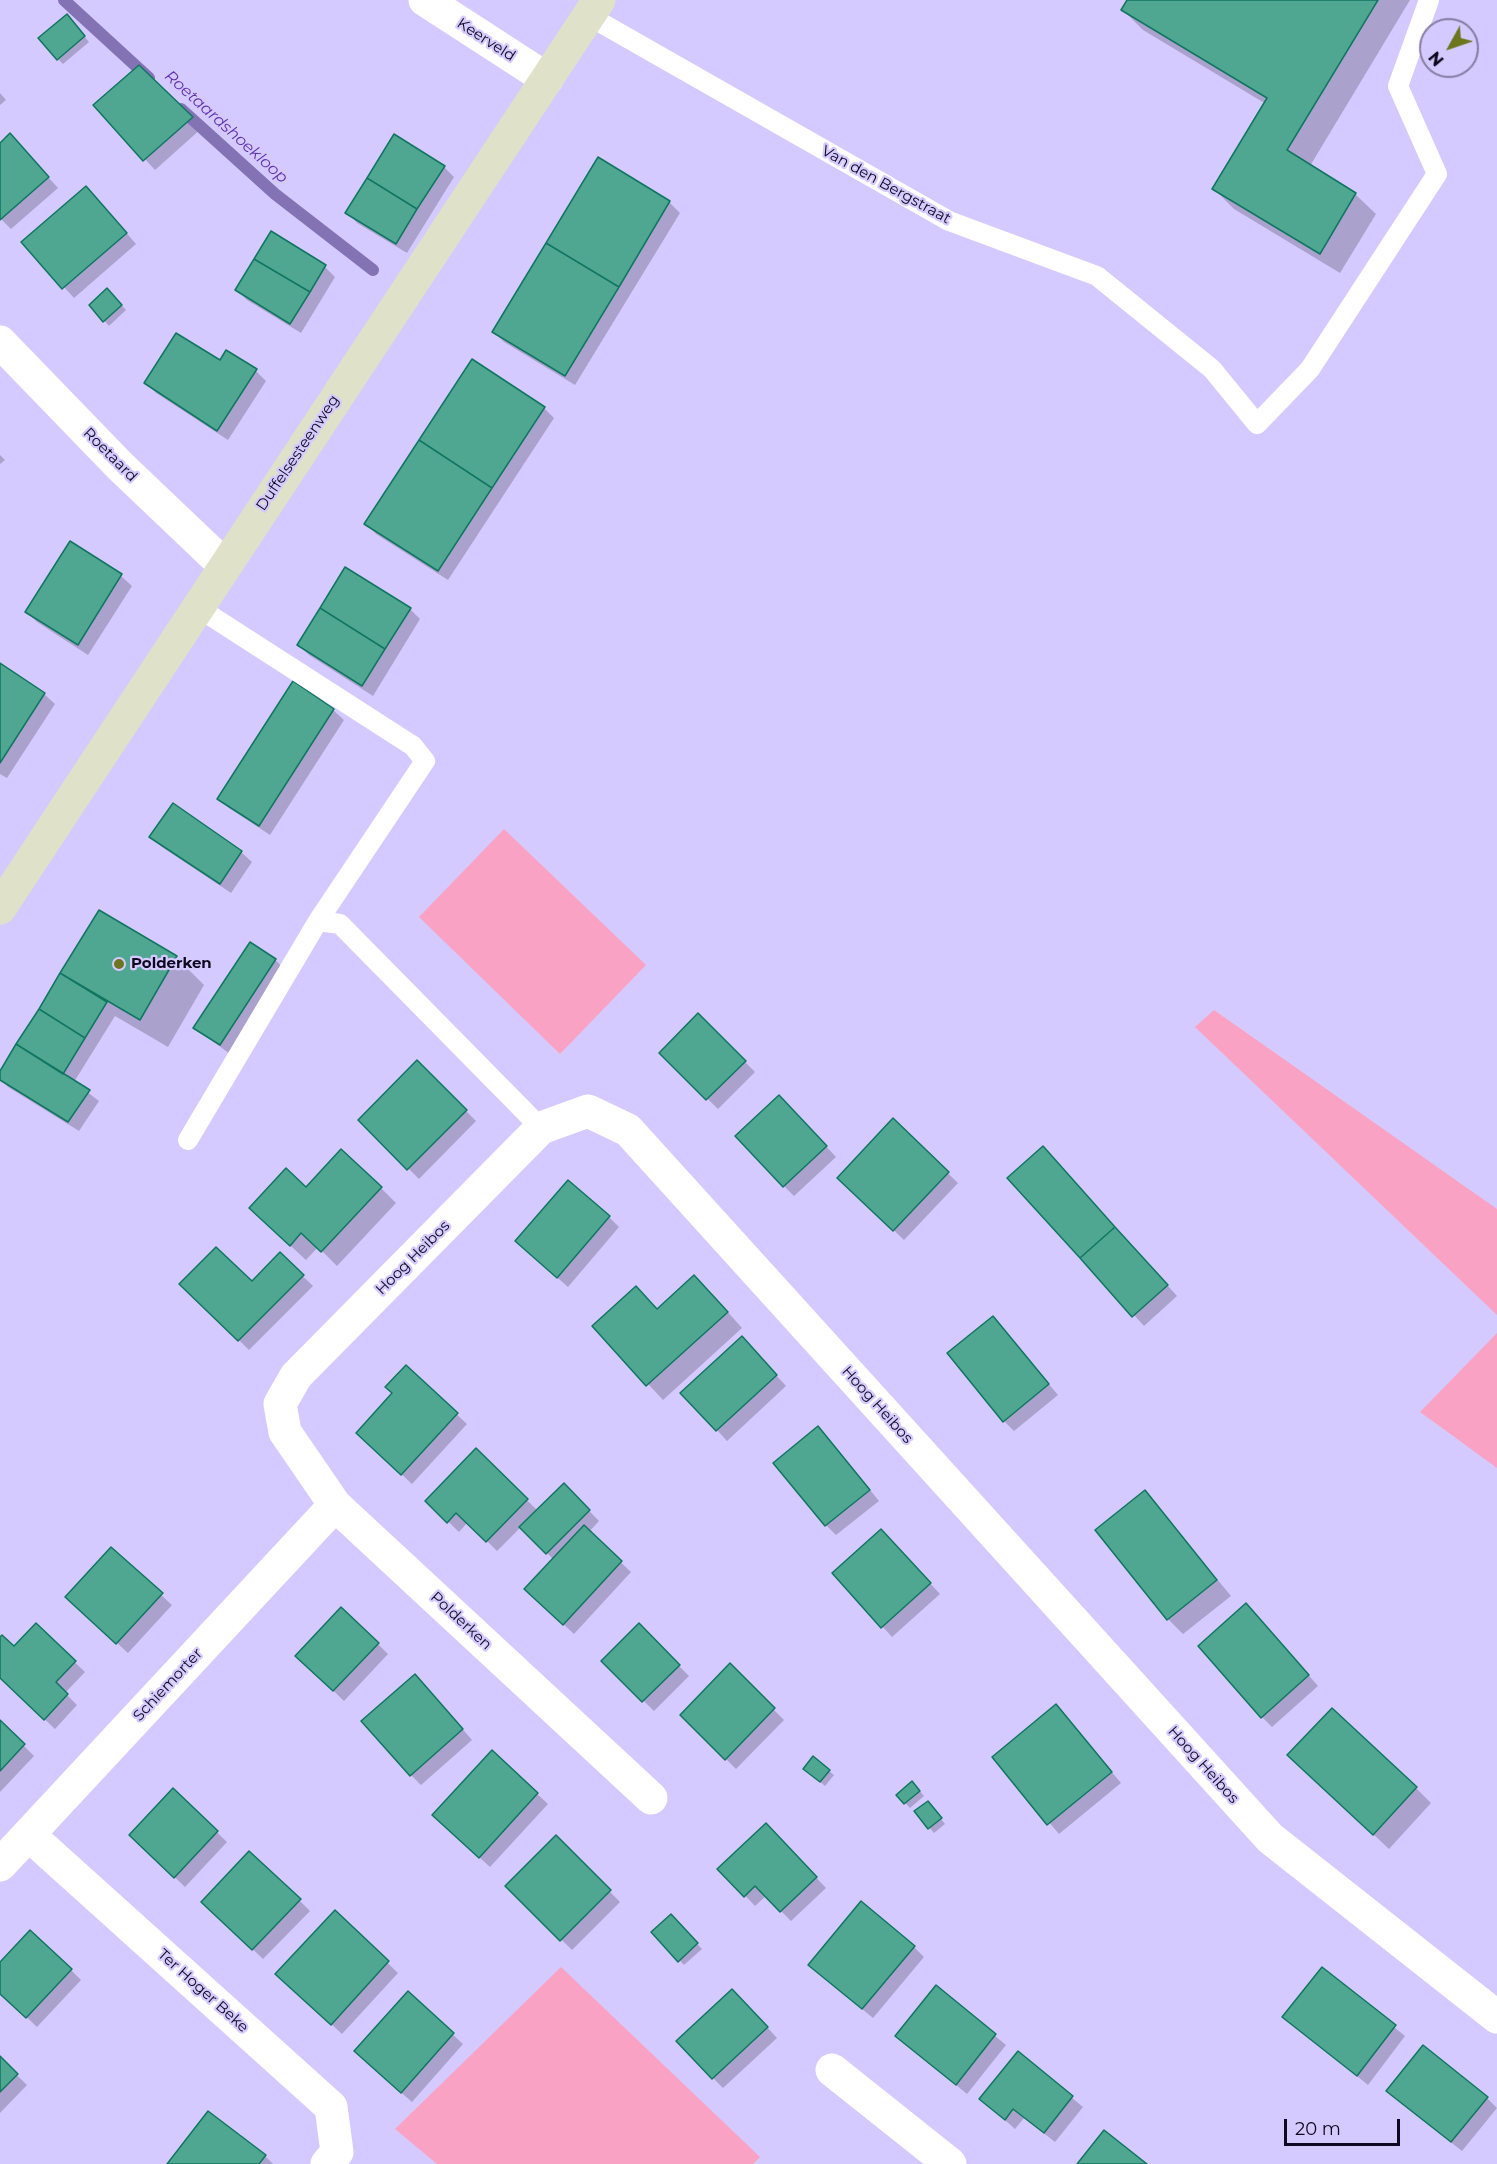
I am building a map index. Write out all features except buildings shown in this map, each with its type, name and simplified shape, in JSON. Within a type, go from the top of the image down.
[{"type":"street","name":"Keerveld","points":[[424,0],[547,79]]},
{"type":"street","name":"Duffelsesteenweg","points":[[0,908],[224,565],[594,8]]},
{"type":"street","name":"Roetaard","points":[[0,342],[120,466],[224,565]]},
{"type":"street","name":"Hoog Heibos","points":[[285,1432],[280,1404],[296,1376],[541,1128],[588,1112],[628,1130],[1270,1838],[1497,2017]]},
{"type":"street","name":"Polderken","points":[[285,1432],[335,1505],[651,1798]]},
{"type":"street","name":"Schiemorter","points":[[0,1865],[335,1505]]},
{"type":"street","name":"Ter Hoger Beke","points":[[29,1834],[331,2107],[337,2152],[327,2164]]},
{"type":"street","points":[[832,2070],[950,2164]]},
{"type":"lane","name":"Van den Bergstraat","points":[[594,8],[949,221],[1097,276],[1212,369],[1257,424],[1310,369],[1437,174],[1398,86],[1428,0]]},
{"type":"lane","points":[[188,1140],[318,921],[425,761],[413,746],[197,608]]},
{"type":"lane","points":[[318,921],[340,924],[541,1128]]},
{"type":"shaded area","points":[[504,829],[646,965],[560,1054],[419,917]]},
{"type":"shaded area","points":[[1214,1010],[1497,1209],[1497,1315],[1195,1027]]},
{"type":"shaded area","points":[[1497,1333],[1497,1468],[1420,1412]]},
{"type":"shaded area","points":[[561,1967],[760,2157],[753,2164],[437,2164],[395,2129]]},
{"type":"waterway","name":"Roetaardshoekloop","points":[[64,0],[149,78]]},
{"type":"waterway","name":"Roetaardshoekloop","points":[[181,109],[275,194],[373,270]]},
{"type":"place","name":"Polderken","points":[[119,964]]}]
